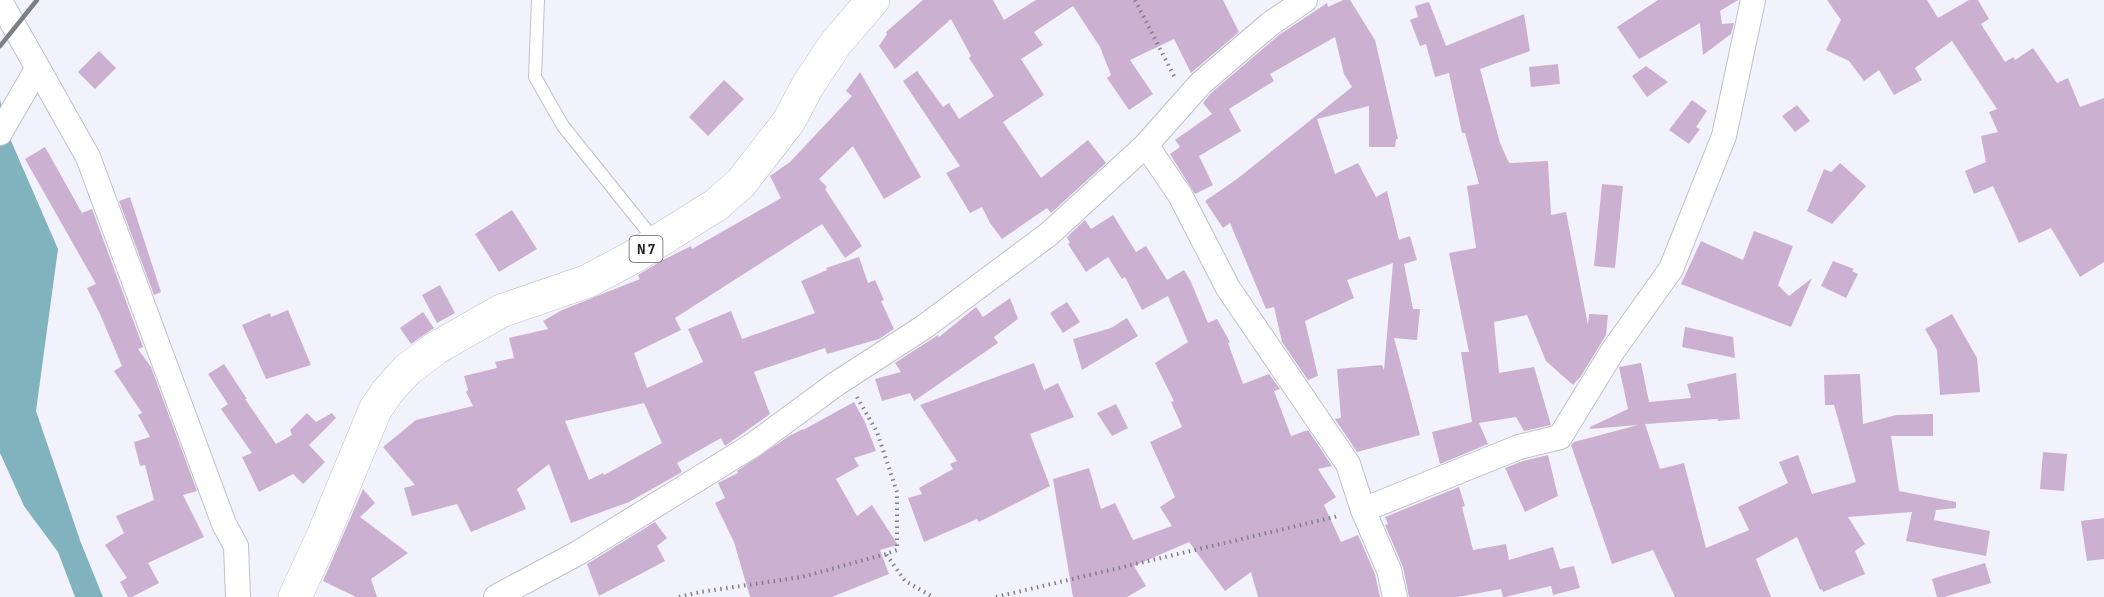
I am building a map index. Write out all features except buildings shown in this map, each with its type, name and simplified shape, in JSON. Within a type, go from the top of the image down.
[{"type":"main road","name":"N 7","points":[[295,597],[375,410],[387,392],[407,370],[436,348],[501,311],[588,281],[716,206],[741,183],[789,121],[808,85],[836,43],[873,0]]},
{"type":"street","points":[[496,597],[578,553],[753,445],[924,327],[1049,234],[1146,145],[1201,83],[1270,24],[1305,0]]},
{"type":"street","points":[[1363,510],[1519,447],[1560,437],[1612,352],[1671,269],[1724,135],[1753,0]]},
{"type":"street","points":[[0,1],[87,157],[225,524],[236,546],[238,597]]},
{"type":"street","points":[[0,134],[38,69]]},
{"type":"street","points":[[1146,145],[1180,195],[1228,288],[1348,464],[1363,510],[1389,570],[1395,597]]},
{"type":"lane","points":[[538,0],[535,77],[563,126],[657,242]]},
{"type":"path","points":[[1135,0],[1186,100]]},
{"type":"path","points":[[679,597],[802,577],[897,550],[897,492],[877,432],[847,378]]},
{"type":"path","points":[[996,597],[1363,510]]},
{"type":"path","points":[[886,554],[904,581],[933,597]]},
{"type":"water","points":[[0,99],[5,127],[58,249],[36,411],[81,543],[103,597],[75,597],[58,552],[24,506],[0,453]]},
{"type":"railway","points":[[0,46],[37,0]]}]
